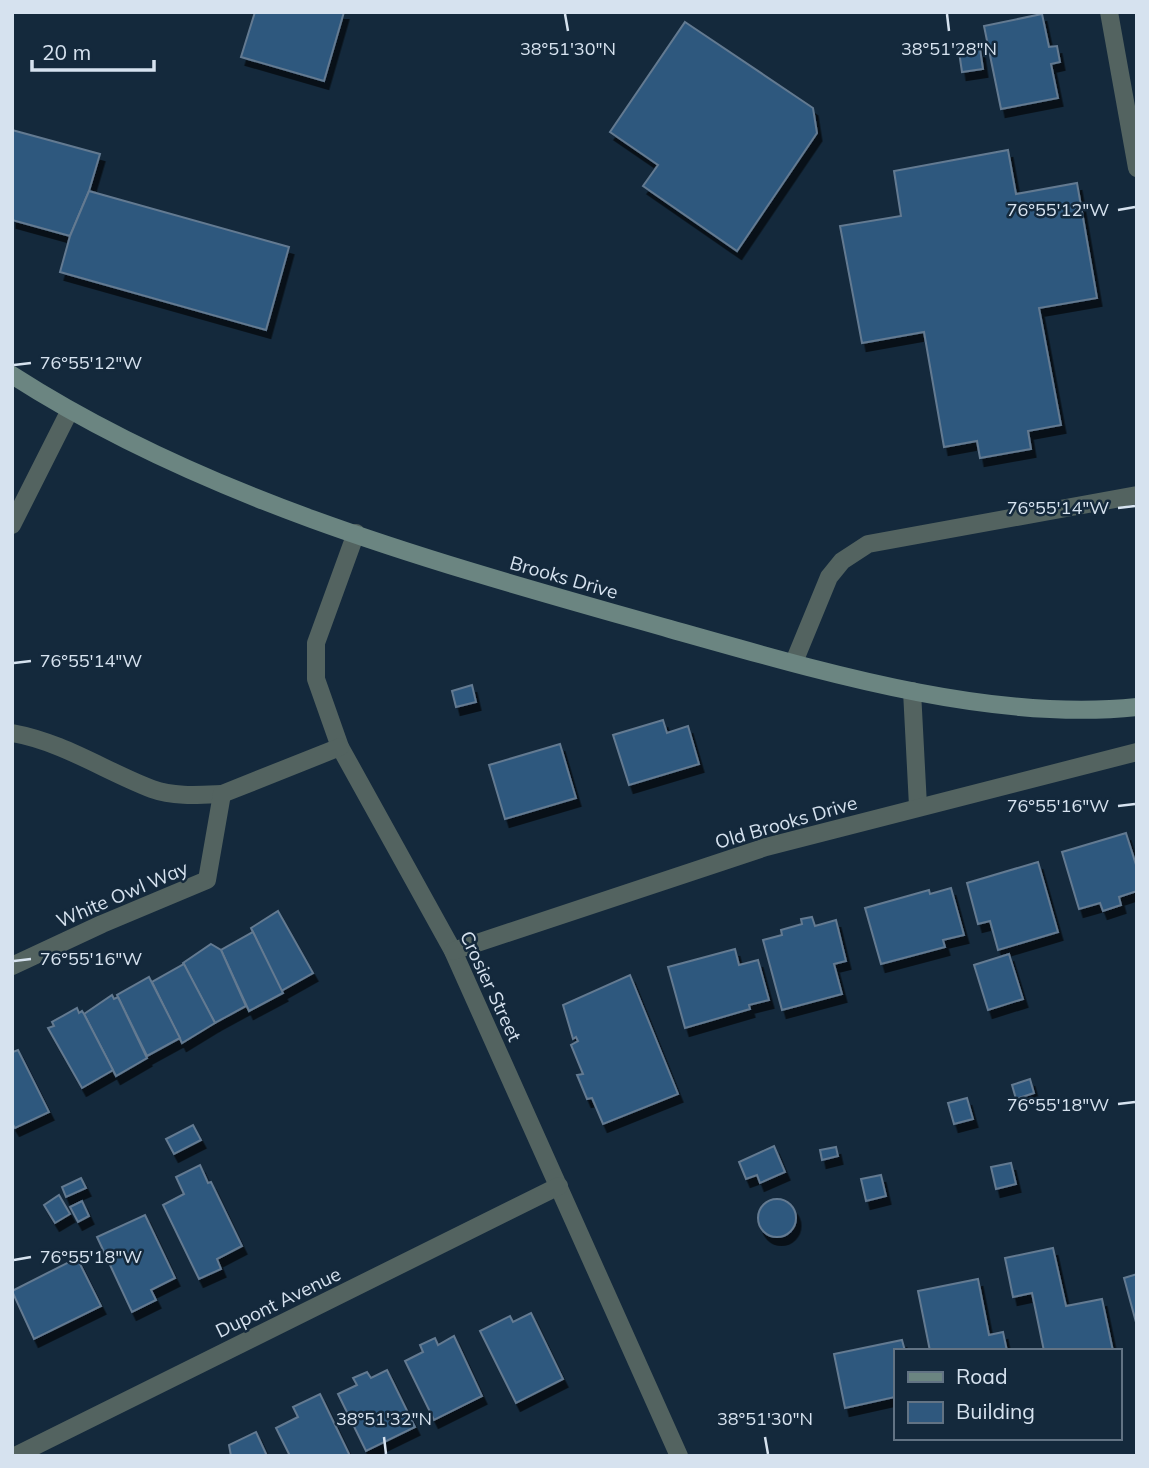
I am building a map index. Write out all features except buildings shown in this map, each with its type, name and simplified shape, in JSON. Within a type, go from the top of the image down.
[{"type":"street","points":[[1109,12],[1137,167]]},
{"type":"street","name":"Brooks Drive","points":[[12,375],[69,411],[252,497],[547,594],[794,662],[912,691],[1065,708],[1137,707]]},
{"type":"street","points":[[12,526],[69,411]]},
{"type":"street","points":[[794,662],[829,577],[842,561],[868,544],[1137,495]]},
{"type":"street","name":"Crosier Street","points":[[356,533],[316,643],[316,679],[340,747],[453,951],[679,1456]]},
{"type":"street","points":[[912,691],[918,806]]},
{"type":"street","points":[[12,733],[36,737],[154,790],[183,795],[222,794],[340,747]]},
{"type":"street","name":"Old Brooks Drive","points":[[453,951],[766,847],[1137,752]]},
{"type":"street","name":"White Owl Way","points":[[12,966],[102,924],[208,880],[222,794]]},
{"type":"street","name":"Dupont Avenue","points":[[15,1456],[559,1186]]}]
